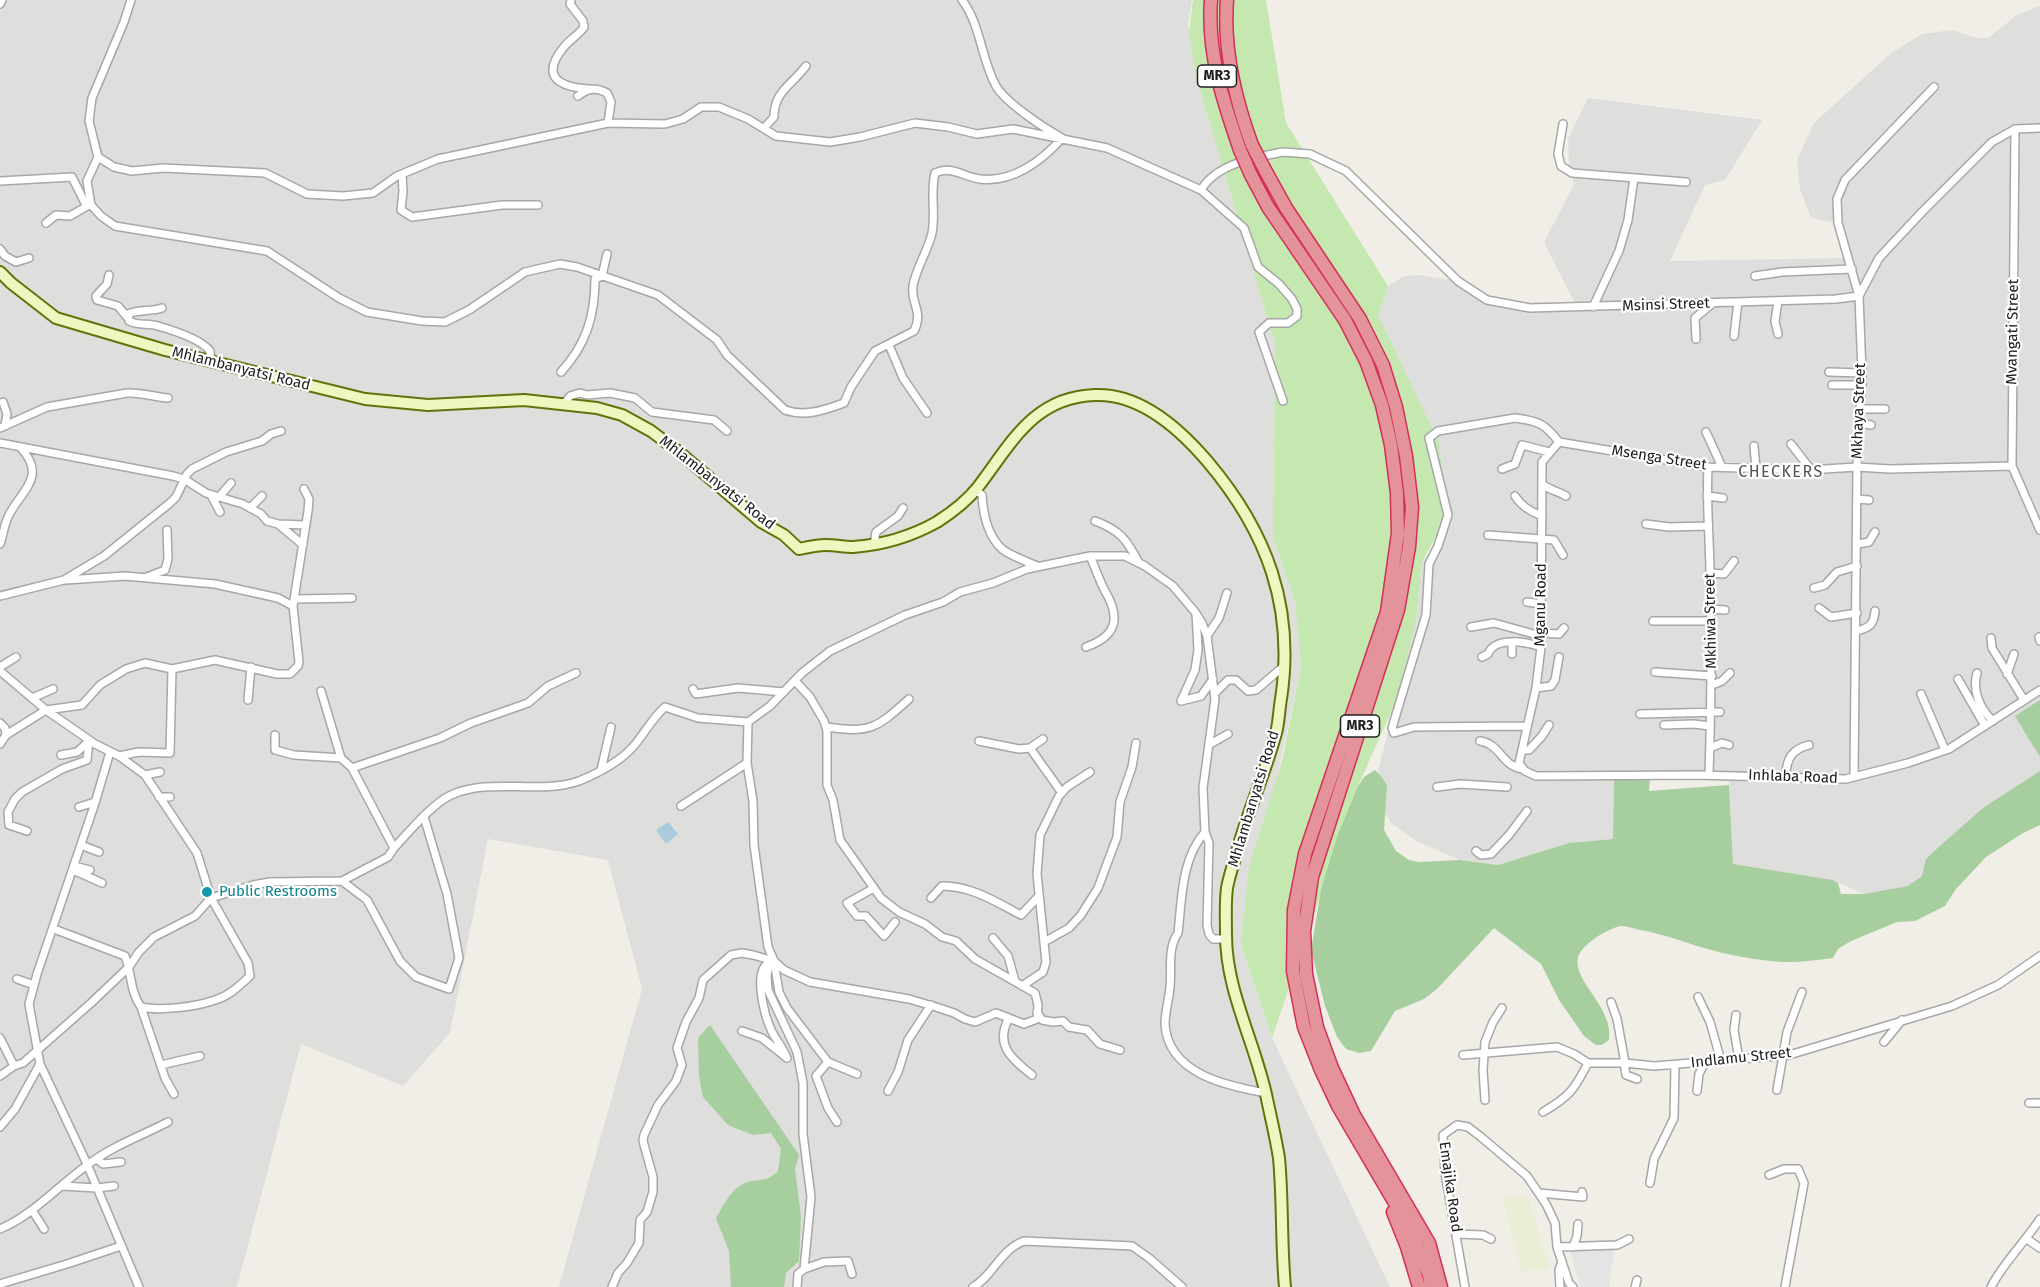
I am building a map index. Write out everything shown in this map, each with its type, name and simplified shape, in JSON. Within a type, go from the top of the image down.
[{"type":"highway","name":"MR3","points":[[1211,0],[1209,20],[1213,61],[1223,101],[1246,148],[1264,170],[1286,208],[1360,319],[1383,365],[1396,407],[1406,456],[1412,507],[1409,547],[1398,610],[1312,877],[1304,931],[1306,974],[1317,1027],[1332,1068],[1354,1115],[1429,1243],[1442,1287]]},
{"type":"highway","name":"MR3","points":[[1227,0],[1227,53],[1251,175],[1268,207],[1345,320],[1366,361],[1382,405],[1391,445],[1396,484],[1398,533],[1387,612],[1305,854],[1294,910],[1293,971],[1304,1027],[1338,1106],[1409,1227],[1431,1287]]},
{"type":"highway","points":[[1366,1155],[1407,1247],[1419,1287]]},
{"type":"highway","points":[[1429,1243],[1448,1287]]},
{"type":"main road","name":"Mhlambanyatsi Road","points":[[0,272],[10,283],[56,318],[127,339],[365,399],[456,405],[524,400],[597,408],[622,415],[651,431],[761,522],[784,535],[799,549],[824,545],[848,547],[874,544],[911,534],[933,524],[976,490],[1024,425],[1038,413],[1056,403],[1096,395],[1120,398],[1152,411],[1179,431],[1221,478],[1256,534],[1277,589],[1284,620],[1285,665],[1276,732],[1243,828],[1227,886],[1226,939],[1234,989],[1266,1094],[1279,1158],[1285,1287]]},
{"type":"street","points":[[0,4],[2,0]]},
{"type":"street","points":[[89,205],[87,181],[98,157],[88,121],[92,98],[131,0]]},
{"type":"street","points":[[571,0],[570,4],[583,21],[584,27],[579,35],[561,50],[552,74],[555,80],[564,85],[599,89],[608,93],[610,102],[608,123]]},
{"type":"street","points":[[962,0],[971,12],[985,60],[996,87],[1030,119],[1062,138]]},
{"type":"street","points":[[764,128],[774,117],[774,105],[782,91],[796,80],[807,66]]},
{"type":"street","name":"Mkhaya Street","points":[[1854,777],[1857,467],[1862,373],[1859,296],[1838,223],[1837,199],[1845,180],[1934,87]]},
{"type":"street","points":[[578,96],[589,89]]},
{"type":"street","points":[[98,157],[114,167],[132,171],[163,168],[265,173],[307,194],[343,196],[373,193],[402,174],[438,159],[608,123],[665,124],[682,119],[701,107],[718,107],[748,119],[776,136],[830,142],[915,123],[948,127],[977,134],[1013,129],[1062,138],[1107,148],[1201,190],[1244,228],[1258,267],[1279,284],[1297,309],[1297,316],[1288,323],[1269,323],[1259,332],[1283,401]]},
{"type":"street","points":[[1563,124],[1558,154],[1561,166],[1572,173],[1686,182]]},
{"type":"street","points":[[1859,296],[1879,258],[1992,142],[2015,129],[2040,128]]},
{"type":"street","name":"Mvangati Street","points":[[2015,129],[2012,466],[2040,530]]},
{"type":"street","points":[[0,181],[72,177],[89,205],[115,226],[267,251],[339,298],[367,312],[422,321],[445,322],[469,310],[525,272],[560,264],[577,267],[658,295],[717,340],[727,355],[785,411],[796,414],[844,404],[851,387],[875,351],[914,331],[919,319],[912,288],[932,234],[934,215],[932,185],[935,173],[949,169],[980,179],[1009,177],[1043,158],[1062,138]]},
{"type":"street","name":"Msinsi Street","points":[[1201,190],[1214,175],[1228,166],[1283,152],[1310,154],[1346,171],[1458,281],[1487,300],[1530,308],[1778,301],[1859,296]]},
{"type":"street","points":[[402,174],[401,210],[412,217],[502,205],[538,206]]},
{"type":"street","points":[[1593,307],[1619,251],[1628,220],[1634,178]]},
{"type":"street","points":[[46,223],[56,215],[70,216],[89,205]]},
{"type":"street","points":[[0,249],[5,256],[16,262],[29,258]]},
{"type":"street","points":[[602,276],[607,254]]},
{"type":"street","points":[[1755,276],[1852,269]]},
{"type":"street","points":[[109,275],[107,284],[96,296],[97,300],[118,306],[133,324],[158,326],[201,342],[210,351],[211,361]]},
{"type":"street","points":[[561,372],[576,356],[586,335],[595,279],[602,276]]},
{"type":"street","points":[[1778,301],[1775,321],[1778,334]]},
{"type":"street","points":[[1734,336],[1738,302]]},
{"type":"street","points":[[1696,339],[1695,318],[1713,303]]},
{"type":"street","points":[[127,317],[128,314],[134,312],[144,310],[150,312],[162,308]]},
{"type":"street","points":[[889,345],[903,378],[927,413]]},
{"type":"street","points":[[1829,372],[1862,373]]},
{"type":"street","points":[[1832,385],[1862,385]]},
{"type":"street","points":[[2,427],[47,407],[127,393],[139,392],[145,396],[168,398]]},
{"type":"street","points":[[564,404],[570,396],[580,393],[587,395],[610,393],[635,398],[652,412],[714,420],[728,431]]},
{"type":"street","points":[[2,427],[7,414],[3,402]]},
{"type":"street","points":[[1861,409],[1886,409]]},
{"type":"street","points":[[1502,469],[1515,464],[1522,445],[1549,452],[1559,442],[1546,426],[1527,419],[1515,418],[1438,431],[1429,438],[1448,515],[1438,546],[1429,564],[1426,615],[1392,728],[1394,733],[1414,727],[1527,726]]},
{"type":"street","points":[[1859,423],[1870,425]]},
{"type":"street","points":[[64,580],[105,556],[162,510],[176,496],[192,469],[226,452],[262,441],[280,431]]},
{"type":"street","points":[[1706,432],[1722,467]]},
{"type":"street","name":"Msenga Street","points":[[1559,442],[1708,467],[1811,470],[1857,467],[1890,469],[2012,466]]},
{"type":"street","points":[[0,443],[184,479],[215,496],[243,504],[267,521],[278,524],[305,525]]},
{"type":"street","points":[[1791,444],[1811,470]]},
{"type":"street","points":[[1754,446],[1756,469]]},
{"type":"street","points":[[0,544],[9,516],[31,484],[32,464],[21,448]]},
{"type":"street","name":"Mganu Road","points":[[1524,770],[1519,763],[1536,688],[1541,647],[1542,462],[1549,452]]},
{"type":"street","name":"Mkhiwa Street","points":[[1708,467],[1707,526],[1712,676],[1709,775]]},
{"type":"street","points":[[215,496],[231,483]]},
{"type":"street","points":[[1542,484],[1566,496]]},
{"type":"street","points":[[0,744],[6,735],[46,710],[82,705],[100,685],[126,669],[145,663],[172,669],[215,660],[277,674],[290,674],[298,666],[294,602],[309,499],[304,489]]},
{"type":"street","points":[[976,490],[981,495],[988,525],[1002,549],[1037,567]]},
{"type":"street","points":[[215,496],[220,512]]},
{"type":"street","points":[[250,508],[262,496]]},
{"type":"street","points":[[1515,496],[1518,502],[1542,516]]},
{"type":"street","points":[[1707,496],[1723,498]]},
{"type":"street","points":[[1857,500],[1869,500]]},
{"type":"street","points":[[874,544],[876,532],[898,516],[903,508]]},
{"type":"street","points":[[1095,521],[1110,526],[1127,540],[1139,563]]},
{"type":"street","points":[[278,524],[303,545]]},
{"type":"street","points":[[1646,524],[1669,527],[1707,526]]},
{"type":"street","points":[[145,578],[165,570],[168,559],[167,530]]},
{"type":"street","points":[[1858,544],[1869,542],[1875,532]]},
{"type":"street","points":[[1488,535],[1554,540],[1563,555]]},
{"type":"street","points":[[1086,647],[1101,641],[1106,636],[1113,623],[1115,612],[1090,556]]},
{"type":"street","points":[[0,1076],[14,1066],[23,1063],[38,1050],[129,967],[139,952],[154,937],[195,916],[211,898],[270,882],[342,881],[388,857],[424,817],[448,795],[464,790],[543,786],[577,781],[601,770],[629,750],[665,706],[698,718],[748,722],[770,706],[830,651],[905,615],[943,602],[960,592],[1037,567],[1090,556],[1125,556],[1173,586],[1195,612],[1207,636],[1215,693],[1203,789],[1205,832],[1209,843],[1207,925],[1213,939],[1226,939]]},
{"type":"street","points":[[1710,573],[1724,574],[1734,561]]},
{"type":"street","points":[[1814,588],[1825,585],[1837,572],[1857,566]]},
{"type":"street","points":[[0,596],[64,580],[125,576],[215,584],[294,602],[352,598]]},
{"type":"street","points":[[1207,636],[1219,618],[1227,593]]},
{"type":"street","points":[[1527,602],[1542,604]]},
{"type":"street","points":[[1819,608],[1831,617],[1857,613]]},
{"type":"street","points":[[1711,609],[1725,610]]},
{"type":"street","points":[[1856,631],[1864,630],[1875,621],[1875,611]]},
{"type":"street","points":[[1195,612],[1198,650],[1195,670],[1181,701],[1201,696],[1213,679]]},
{"type":"street","points":[[1653,621],[1711,621]]},
{"type":"street","points":[[1471,627],[1494,623],[1541,634],[1559,634],[1564,628]]},
{"type":"street","points":[[1991,638],[1992,648],[2025,700]]},
{"type":"street","points":[[1482,657],[1488,654],[1490,648],[1495,644],[1512,643],[1541,647]]},
{"type":"street","points":[[1512,643],[1512,654]]},
{"type":"street","points":[[2007,674],[2014,654]]},
{"type":"street","points":[[16,657],[0,669],[46,710],[145,775],[197,853],[211,898],[248,963],[250,976],[234,991],[215,1000],[157,1010],[141,1007]]},
{"type":"street","points":[[1536,688],[1551,686],[1555,680],[1559,657]]},
{"type":"street","points":[[1215,693],[1228,680],[1236,680],[1248,691],[1256,690],[1285,665]]},
{"type":"street","points":[[248,700],[251,667]]},
{"type":"street","points":[[119,756],[139,752],[170,753],[172,669]]},
{"type":"street","points":[[1655,672],[1712,676]]},
{"type":"street","points":[[352,768],[440,738],[471,723],[528,703],[548,686],[576,673]]},
{"type":"street","points":[[1712,685],[1722,681],[1730,673]]},
{"type":"street","points":[[1977,673],[1975,681],[1977,695],[1981,706],[1993,721]]},
{"type":"street","points":[[1958,679],[1985,726]]},
{"type":"street","points":[[612,1287],[618,1273],[639,1243],[640,1220],[647,1212],[653,1192],[653,1177],[643,1141],[644,1135],[658,1105],[676,1081],[682,1065],[677,1048],[686,1022],[699,998],[703,981],[731,955],[742,953],[774,961],[784,970],[810,982],[879,993],[931,1005],[975,1022],[996,1013],[1023,1024],[1037,1019],[1035,993],[975,959],[956,942],[942,937],[925,924],[898,912],[881,898],[840,840],[833,800],[827,785],[826,727],[810,697],[795,681]]},
{"type":"street","points":[[32,698],[53,688]]},
{"type":"street","points":[[693,689],[696,693],[738,688],[784,692]]},
{"type":"street","name":"Inhlaba Road","points":[[1524,770],[1536,776],[1709,775],[1846,779],[1908,763],[1945,750],[2040,690]]},
{"type":"street","points":[[321,692],[341,758],[352,768],[394,848]]},
{"type":"street","points":[[1921,694],[1945,750]]},
{"type":"street","points":[[826,727],[864,730],[876,726],[909,699]]},
{"type":"street","points":[[1640,714],[1720,712]]},
{"type":"street","points":[[748,722],[747,763],[753,801],[754,845],[768,947],[774,961],[778,992],[787,1008],[828,1062],[858,1074]]},
{"type":"street","points":[[0,723],[5,728],[6,735]]},
{"type":"street","points":[[1664,724],[1710,726]]},
{"type":"street","points":[[1522,750],[1529,750],[1535,745],[1549,725]]},
{"type":"street","points":[[601,770],[611,727]]},
{"type":"street","points":[[1210,744],[1227,734]]},
{"type":"street","points":[[276,735],[275,750],[294,755],[341,758]]},
{"type":"street","points":[[979,741],[1029,748],[1043,739]]},
{"type":"street","points":[[61,755],[77,752],[89,740]]},
{"type":"street","points":[[9,825],[8,812],[15,799],[22,792],[62,769],[87,760],[89,740]]},
{"type":"street","points":[[1480,741],[1490,742],[1509,764],[1524,770]]},
{"type":"street","points":[[1044,942],[1069,928],[1081,915],[1098,888],[1117,837],[1120,802],[1132,767],[1136,743]]},
{"type":"street","points":[[1710,748],[1722,743],[1729,745]]},
{"type":"street","points":[[1786,776],[1788,760],[1792,753],[1809,745]]},
{"type":"street","points":[[1029,748],[1062,793]]},
{"type":"street","points":[[110,752],[29,1004],[40,1064],[87,1164],[139,1287]]},
{"type":"street","points":[[681,806],[747,763]]},
{"type":"street","points":[[145,775],[160,772]]},
{"type":"street","points":[[1022,986],[1043,972],[1046,962],[1037,874],[1041,835],[1062,793],[1090,772]]},
{"type":"street","points":[[1437,787],[1460,784],[1507,787]]},
{"type":"street","points":[[159,797],[170,797]]},
{"type":"street","points":[[79,807],[95,802]]},
{"type":"street","points":[[1476,851],[1481,855],[1491,854],[1509,836],[1527,811]]},
{"type":"street","points":[[342,881],[367,900],[400,961],[416,977],[449,989],[459,958],[447,894],[424,817]]},
{"type":"street","points":[[0,827],[9,825],[27,831]]},
{"type":"street","points":[[1205,832],[1197,841],[1188,861],[1178,933],[1173,943],[1169,1005],[1165,1022],[1168,1040],[1175,1053],[1186,1065],[1210,1080],[1250,1092],[1266,1094]]},
{"type":"street","points":[[81,845],[99,852]]},
{"type":"street","points":[[74,868],[90,870]]},
{"type":"street","points":[[74,868],[102,884]]},
{"type":"street","points":[[932,898],[942,886],[958,886],[978,893],[1022,915],[1038,897]]},
{"type":"street","points":[[874,888],[847,903],[857,916],[866,916],[884,936],[895,922]]},
{"type":"street","points":[[54,929],[124,956],[129,967],[134,997],[141,1007],[160,1065],[174,1094]]},
{"type":"street","points":[[993,938],[1008,956],[1015,981]]},
{"type":"street","name":"Indlamu Street","points":[[1463,1055],[1557,1047],[1574,1053],[1588,1063],[1654,1066],[1784,1055],[1953,1006],[1998,985],[2040,956]]},
{"type":"street","points":[[742,1031],[762,1038],[787,1058],[767,1019],[760,985],[761,969],[765,964],[774,961]]},
{"type":"street","points":[[774,961],[769,966],[767,975],[768,990],[797,1052],[803,1083],[802,1134],[811,1197],[804,1269]]},
{"type":"street","points":[[17,979],[34,985]]},
{"type":"street","points":[[1777,1090],[1787,1032],[1802,992]]},
{"type":"street","points":[[1698,997],[1710,1022],[1721,1061]]},
{"type":"street","points":[[1611,1002],[1617,1019],[1626,1075],[1637,1079]]},
{"type":"street","points":[[888,1091],[898,1072],[908,1040],[931,1005]]},
{"type":"street","points":[[1485,1100],[1483,1070],[1487,1033],[1502,1008]]},
{"type":"street","points":[[1037,1012],[1042,1020],[1063,1021],[1069,1027],[1087,1030],[1100,1044],[1120,1050]]},
{"type":"street","points":[[1736,1016],[1734,1030],[1739,1059]]},
{"type":"street","points":[[1009,1018],[1003,1029],[1003,1041],[1007,1051],[1032,1075]]},
{"type":"street","points":[[1884,1042],[1902,1020]]},
{"type":"street","points":[[0,1038],[14,1066]]},
{"type":"street","points":[[160,1065],[200,1056]]},
{"type":"street","points":[[828,1062],[816,1076],[828,1108],[837,1122]]},
{"type":"street","points":[[1697,1090],[1699,1074],[1705,1062]]},
{"type":"street","points":[[1543,1112],[1560,1102],[1575,1089],[1588,1063]]},
{"type":"street","points":[[0,1127],[15,1109],[40,1064]]},
{"type":"street","points":[[1650,1183],[1654,1159],[1674,1118],[1675,1065]]},
{"type":"street","points":[[2029,1103],[2040,1102]]},
{"type":"street","points":[[0,1229],[32,1209],[87,1164],[168,1122]]},
{"type":"street","name":"Emajika Road","points":[[1466,1287],[1445,1173],[1443,1135],[1457,1125],[1468,1127],[1527,1176],[1555,1223],[1557,1247],[1569,1283],[1573,1287]]},
{"type":"street","points":[[97,1159],[103,1164],[121,1162]]},
{"type":"street","points":[[1769,1175],[1784,1169],[1798,1169],[1804,1183],[1785,1287]]},
{"type":"street","points":[[1448,1185],[1456,1185]]},
{"type":"street","points":[[62,1186],[97,1188],[114,1186]]},
{"type":"street","points":[[1539,1193],[1582,1197],[1582,1192]]},
{"type":"street","points":[[32,1209],[44,1229]]},
{"type":"street","points":[[1991,1287],[1998,1273],[2027,1239],[2040,1219]]},
{"type":"street","points":[[1573,1247],[1578,1224]]},
{"type":"street","points":[[1457,1234],[1484,1236],[1491,1239]]},
{"type":"street","points":[[1557,1247],[1617,1245],[1629,1239]]},
{"type":"street","points":[[2027,1239],[2040,1248]]},
{"type":"street","points":[[973,1287],[989,1275],[1004,1253],[1024,1241],[1132,1246],[1182,1287]]},
{"type":"street","points":[[0,1284],[45,1274],[121,1245]]},
{"type":"street","points":[[797,1287],[798,1274],[804,1269],[824,1262],[848,1261],[852,1274]]},
{"type":"street","points":[[1560,1287],[1559,1270],[1562,1261]]},
{"type":"shaded area","points":[[0,0],[1192,0],[1188,25],[1196,77],[1275,344],[1273,536],[1295,601],[1301,666],[1241,944],[1272,1038],[1390,1287],[559,1287],[642,989],[608,860],[488,839],[450,1033],[403,1086],[301,1044],[237,1287],[0,1287]]},
{"type":"shaded area","points":[[2040,6],[2040,789],[1908,887],[1864,894],[1833,880],[1733,864],[1729,776],[1614,776],[1613,839],[1569,843],[1498,865],[1460,860],[1416,841],[1390,822],[1377,798],[1379,767],[1416,621],[1422,562],[1438,546],[1448,515],[1378,314],[1388,286],[1404,276],[1418,275],[1458,281],[1487,300],[1530,308],[1577,307],[1544,242],[1574,185],[1569,163],[1568,139],[1588,98],[1762,120],[1725,180],[1705,185],[1670,261],[1847,258],[1838,223],[1811,218],[1800,189],[1797,160],[1814,123],[1890,54],[1922,34],[1952,30],[1976,38],[1988,38],[2017,15]]},
{"type":"shaded area","points":[[1614,1249],[1609,1287],[1580,1287],[1570,1250]]},
{"type":"green space","points":[[1193,0],[1266,0],[1286,123],[1388,286],[1378,315],[1439,443],[1448,515],[1422,562],[1416,621],[1397,699],[1358,786],[1272,1038],[1241,944],[1249,867],[1282,761],[1301,666],[1295,601],[1273,537],[1275,344],[1196,77],[1189,32]]},
{"type":"green space","points":[[2040,700],[2040,757],[2015,716]]},
{"type":"green space","points":[[1375,770],[1387,786],[1384,830],[1396,851],[1409,860],[1419,862],[1460,860],[1498,865],[1569,843],[1613,839],[1614,776],[1650,778],[1649,791],[1729,785],[1733,864],[1833,880],[1838,883],[1841,894],[1864,894],[1908,886],[1922,876],[1926,859],[1983,808],[2040,771],[2040,825],[1986,857],[1956,889],[1945,906],[1915,921],[1897,922],[1851,941],[1838,949],[1833,958],[1799,962],[1771,961],[1722,953],[1626,926],[1604,933],[1585,947],[1578,957],[1581,976],[1600,1005],[1609,1028],[1609,1040],[1602,1045],[1596,1045],[1584,1036],[1559,1000],[1541,964],[1494,928],[1437,989],[1424,999],[1395,1011],[1371,1051],[1359,1053],[1346,1049],[1337,1037],[1325,1006],[1311,950],[1321,890],[1337,837],[1358,786],[1364,777]]},
{"type":"green space","points":[[710,1025],[799,1155],[795,1169],[801,1217],[799,1261],[786,1273],[784,1287],[731,1287],[729,1251],[716,1218],[730,1195],[740,1186],[769,1178],[778,1171],[781,1149],[771,1133],[753,1135],[728,1125],[703,1097],[699,1076],[698,1038]]},
{"type":"green space","points":[[1528,1197],[1550,1268],[1522,1272],[1503,1198]]},
{"type":"water","points":[[668,822],[678,834],[666,844],[656,830]]},
{"type":"place","name":"Public Restrooms","points":[[207,892]]},
{"type":"district","name":"CHECKERS","points":[[1781,473]]}]
